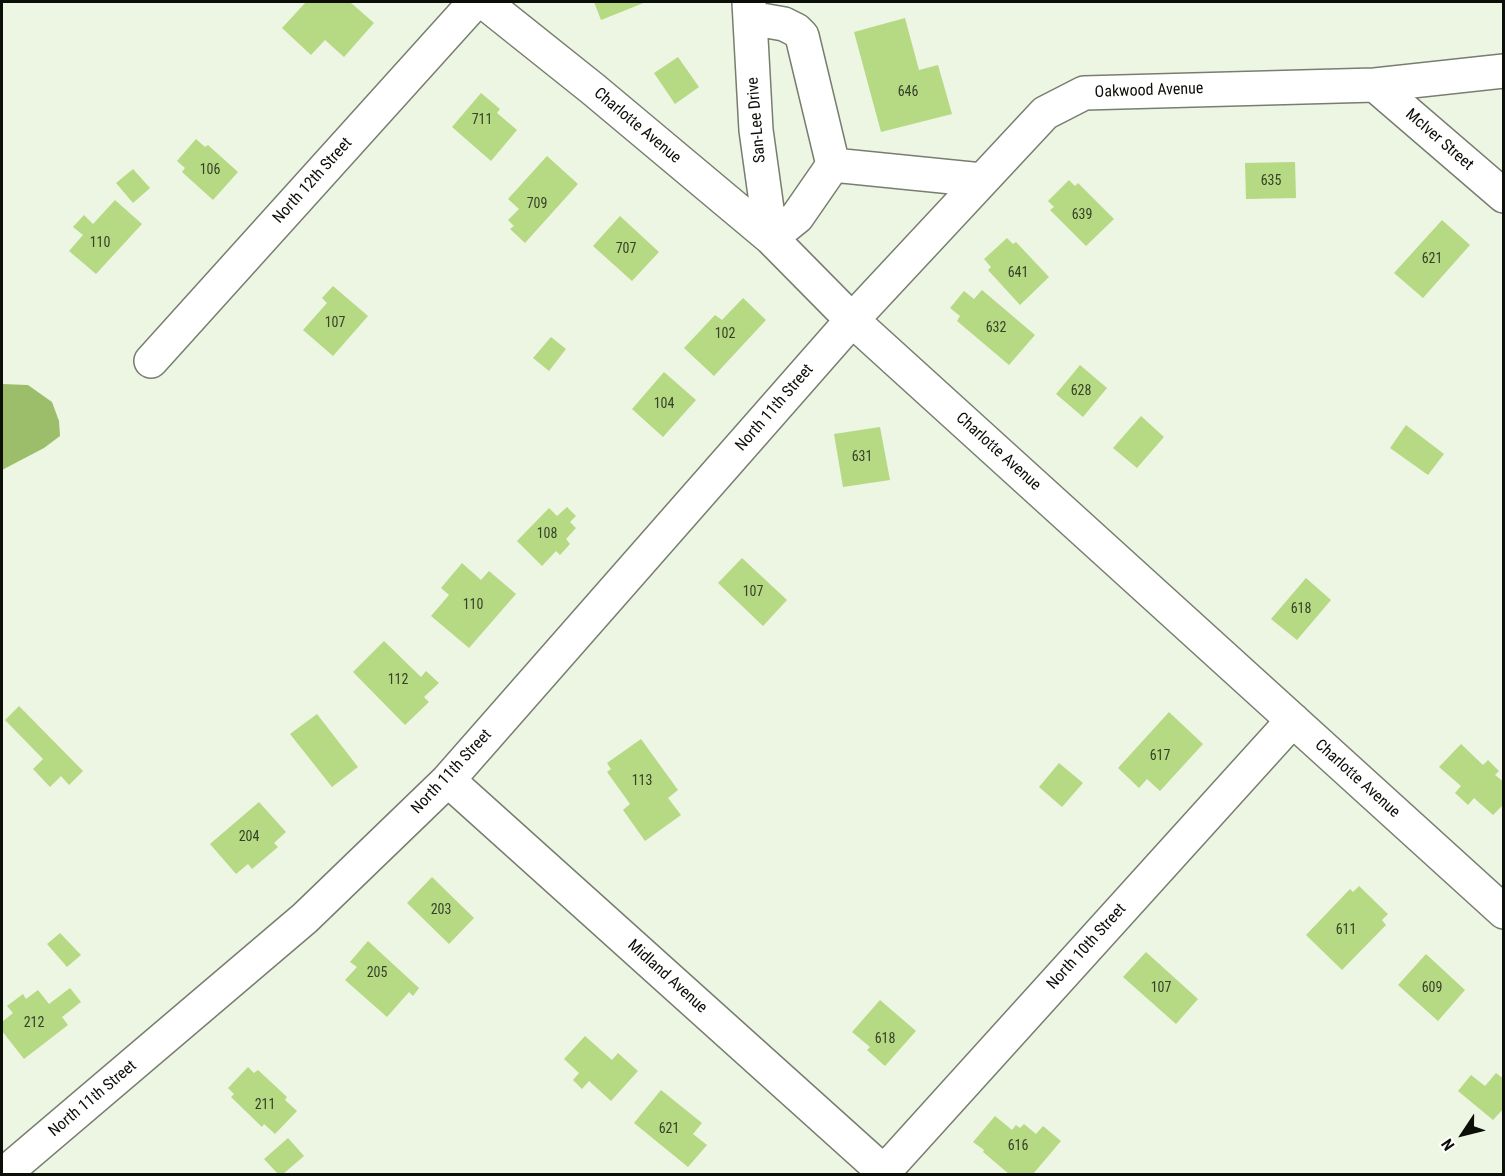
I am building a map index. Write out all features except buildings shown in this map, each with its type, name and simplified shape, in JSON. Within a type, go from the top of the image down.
[{"type":"street","name":"North 12th Street","points":[[152,361],[475,2]]},
{"type":"street","name":"Charlotte Avenue","points":[[484,2],[593,88],[771,238],[852,320],[1503,912]]},
{"type":"street","name":"San-Lee Drive","points":[[750,10],[756,130],[771,238]]},
{"type":"street","points":[[750,10],[796,30],[802,36],[833,165],[797,218],[771,238]]},
{"type":"street","name":"Oakwood Avenue","points":[[852,320],[1045,113],[1084,93],[1376,85],[1503,71]]},
{"type":"street","name":"McIver Street","points":[[1376,85],[1503,196]]},
{"type":"street","points":[[833,165],[982,180]]},
{"type":"street","name":"North 11th Street","points":[[4,1174],[305,918],[448,780],[852,320]]},
{"type":"street","name":"North 10th Street","points":[[884,1174],[1293,720]]},
{"type":"street","name":"Midland Avenue","points":[[448,780],[884,1174]]},
{"type":"shaded area","points":[[2,384],[28,385],[52,402],[59,421],[60,436],[44,448],[2,470]]}]
